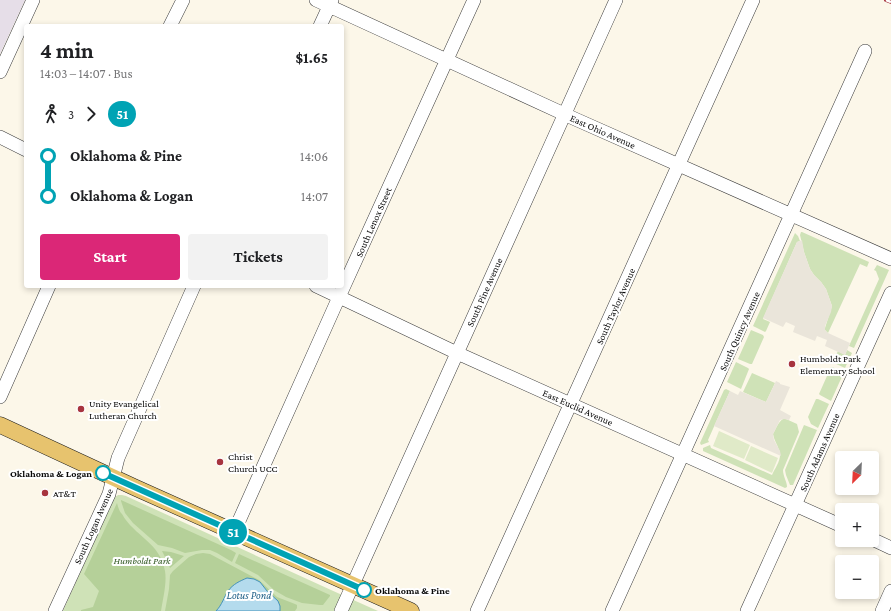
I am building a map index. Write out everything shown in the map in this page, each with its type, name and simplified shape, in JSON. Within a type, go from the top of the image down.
[{"type":"main road","points":[[0,425],[113,478],[411,611]]},
{"type":"street","points":[[0,72],[33,0]]},
{"type":"street","points":[[171,24],[182,0]]},
{"type":"street","name":"East Ohio Avenue","points":[[316,0],[331,3],[447,60],[565,114],[891,259]]},
{"type":"street","name":"South Lenox Street","points":[[344,286],[474,0]]},
{"type":"street","name":"South Pine Avenue","points":[[341,611],[616,0]]},
{"type":"street","name":"South Taylor Avenue","points":[[477,611],[753,0]]},
{"type":"street","points":[[321,24],[331,3]]},
{"type":"street","name":"South Quincy Avenue","points":[[612,611],[865,51]]},
{"type":"street","points":[[0,137],[24,149]]},
{"type":"street","points":[[0,397],[48,288]]},
{"type":"street","name":"South Logan Avenue","points":[[55,611],[109,494],[118,458],[193,288]]},
{"type":"street","name":"East Euclid Avenue","points":[[320,288],[457,353],[835,523]]},
{"type":"street","name":"South Lenox Street","points":[[234,532],[343,288]]},
{"type":"street","name":"South Adams Avenue","points":[[747,611],[891,293]]},
{"type":"street","points":[[879,542],[891,548]]},
{"type":"street","points":[[882,611],[891,591]]},
{"type":"shaded area","points":[[0,0],[25,0],[0,54]]},
{"type":"shaded area","points":[[802,240],[804,252],[810,269],[826,289],[832,306],[825,330],[828,333],[850,343],[845,355],[825,346],[827,340],[817,336],[815,341],[793,332],[795,326],[786,322],[783,327],[763,318],[797,242]]},
{"type":"shaded area","points":[[776,381],[790,387],[780,410],[791,416],[789,420],[780,420],[773,434],[781,456],[714,426],[730,391],[738,395],[740,391],[766,402]]},
{"type":"green space","points":[[801,232],[869,262],[867,267],[860,264],[828,333],[825,328],[832,306],[826,289],[810,269],[804,252],[800,235]]},
{"type":"green space","points":[[795,233],[800,241],[797,242],[763,319],[770,322],[765,332],[753,326]]},
{"type":"green space","points":[[877,265],[889,270],[854,348],[849,346],[879,279],[876,271],[874,270]]},
{"type":"green space","points":[[751,330],[763,335],[764,337],[752,364],[750,364],[738,359]]},
{"type":"green space","points":[[847,350],[852,353],[845,368],[834,363],[833,361],[838,351],[845,355]]},
{"type":"green space","points":[[736,362],[749,369],[741,389],[727,382]]},
{"type":"green space","points":[[831,367],[844,372],[831,401],[819,394]]},
{"type":"green space","points":[[752,373],[775,383],[766,402],[743,392]]},
{"type":"green space","points":[[726,389],[730,391],[708,440],[709,442],[701,445],[700,443],[724,390]]},
{"type":"green space","points":[[816,399],[829,404],[818,428],[811,424],[808,417]]},
{"type":"green space","points":[[783,419],[797,424],[799,432],[783,470],[787,485],[785,488],[703,451],[703,448],[710,445],[711,448],[772,475],[780,456],[773,434],[778,424]]},
{"type":"green space","points":[[804,425],[817,430],[793,485],[790,485],[785,470]]},
{"type":"green space","points":[[719,431],[750,445],[744,459],[713,446]]},
{"type":"green space","points":[[751,446],[778,458],[772,473],[745,460]]},
{"type":"green space","name":"Humboldt Park","points":[[118,495],[126,496],[378,611],[63,611],[112,501]]},
{"type":"green space","points":[[121,500],[231,550],[236,553],[232,562],[210,550],[185,553],[158,545],[133,523],[125,513]]},
{"type":"green space","points":[[117,503],[119,510],[127,522],[152,546],[162,561],[166,580],[161,611],[81,611],[93,607],[99,591],[84,574]]},
{"type":"green space","points":[[162,551],[171,552],[184,556],[170,568]]},
{"type":"green space","points":[[203,553],[210,554],[259,580],[277,597],[297,605],[297,608],[295,611],[279,611],[278,601],[260,582],[216,611],[165,611],[170,575],[189,557]]},
{"type":"green space","points":[[239,554],[330,596],[323,605],[302,603],[286,597],[274,590],[258,575],[235,563]]},
{"type":"water","name":"Lotus Pond","points":[[247,578],[260,582],[278,601],[280,611],[216,611],[230,589],[237,583]]},
{"type":"railway","points":[[886,0],[891,2]]},
{"type":"bus line","name":"51","points":[[103,473],[364,590]]},
{"type":"place","name":"Humboldt Park Elementary School","points":[[792,364]]},
{"type":"place","name":"Unity Evangelical Lutheran Church","points":[[81,409]]},
{"type":"place","name":"Christ Church UCC","points":[[220,462]]},
{"type":"place","name":"Oklahoma & Logan","points":[[103,473]]},
{"type":"place","name":"AT&T","points":[[45,493]]},
{"type":"place","name":"Oklahoma & Pine","points":[[364,590]]}]
